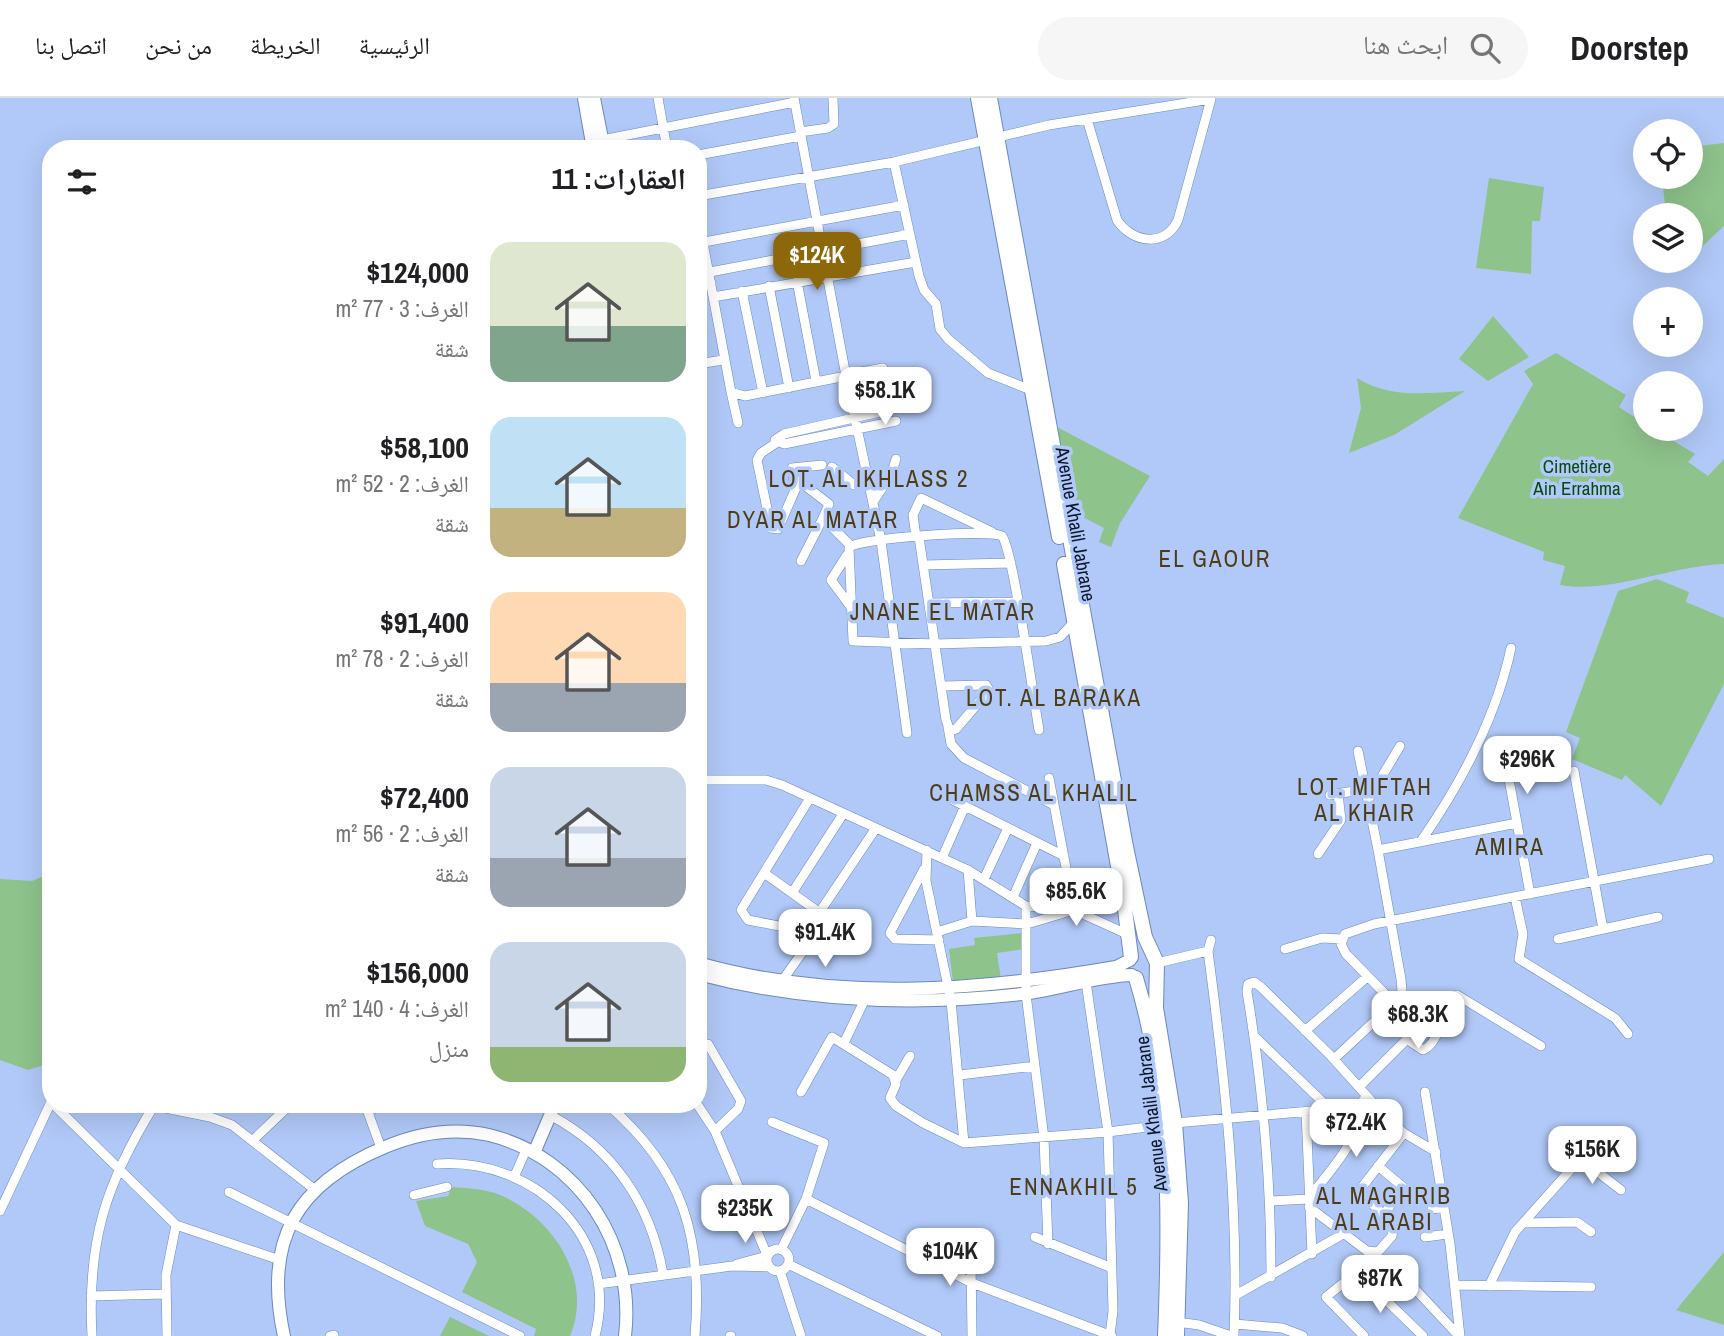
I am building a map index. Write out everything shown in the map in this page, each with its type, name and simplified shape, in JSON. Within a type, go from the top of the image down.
[{"type":"main road","name":"Avenue Khalil Jabrane","points":[[978,98],[991,140],[1129,934],[1130,959],[1145,1009],[1169,1124],[1169,1232],[1164,1336]]},
{"type":"main road","name":"Avenue Khalil Jabrane","points":[[990,98],[991,140]]},
{"type":"main road","name":"Avenue Khalil Jabrane","points":[[1036,396],[1144,937],[1155,963],[1156,1008],[1181,1203],[1177,1329]]},
{"type":"main road","points":[[1130,959],[1139,951],[1155,963],[1150,979],[1134,977]]},
{"type":"street","points":[[584,98],[598,140]]},
{"type":"street","points":[[594,98],[599,140]]},
{"type":"street","points":[[658,98],[665,140]]},
{"type":"street","points":[[707,153],[831,127],[836,118],[833,98]]},
{"type":"street","points":[[1143,111],[1148,98]]},
{"type":"street","points":[[707,194],[894,162],[1087,119],[1211,99],[1173,230],[1156,240],[1134,236],[1124,230],[1117,220],[1087,119]]},
{"type":"street","points":[[619,140],[663,126],[794,100],[846,376],[881,541],[907,733]]},
{"type":"street","points":[[894,162],[921,284],[936,304],[940,329],[988,373],[1036,396]]},
{"type":"street","points":[[707,240],[904,205]]},
{"type":"street","points":[[710,272],[822,248],[910,234]]},
{"type":"street","points":[[707,260],[723,360],[738,423]]},
{"type":"street","points":[[713,297],[827,275],[916,262]]},
{"type":"street","points":[[797,281],[816,382]]},
{"type":"street","points":[[707,284],[711,283]]},
{"type":"street","points":[[769,286],[789,388]]},
{"type":"street","points":[[742,291],[763,393]]},
{"type":"street","points":[[707,363],[723,360]]},
{"type":"street","points":[[730,392],[745,396],[883,368]]},
{"type":"street","points":[[776,443],[776,438],[784,434],[906,406]]},
{"type":"street","points":[[801,561],[830,504],[799,481],[779,527],[774,531],[768,522],[758,460],[761,453],[776,443],[784,444],[896,421]]},
{"type":"street","points":[[873,502],[891,475],[896,459]]},
{"type":"street","points":[[795,490],[792,468],[827,466],[854,485],[869,483]]},
{"type":"street","points":[[1039,730],[1006,540],[921,498],[913,515],[930,603],[951,744],[964,758],[1054,805]]},
{"type":"street","points":[[823,518],[849,549],[853,641],[936,644],[1053,639],[1079,649]]},
{"type":"street","points":[[851,607],[831,580],[849,549],[881,541],[918,537],[997,534]]},
{"type":"street","points":[[923,565],[1011,563]]},
{"type":"street","points":[[930,603],[1017,603]]},
{"type":"street","points":[[1053,639],[1069,630],[1074,622]]},
{"type":"street","points":[[1421,841],[1467,767],[1504,683],[1511,648]]},
{"type":"street","points":[[942,686],[986,685],[989,688],[956,729],[952,732],[948,726]]},
{"type":"street","points":[[1368,800],[1400,746]]},
{"type":"street","points":[[1334,1059],[1394,1003],[1402,991],[1358,751]]},
{"type":"street","points":[[1574,771],[1603,929]]},
{"type":"street","points":[[1508,774],[1530,894]]},
{"type":"street","points":[[1049,778],[1074,911]]},
{"type":"street","points":[[707,780],[766,780],[968,870],[1014,895],[1026,906],[1074,911],[1129,934]]},
{"type":"street","points":[[1318,854],[1341,820],[1334,795],[1366,789]]},
{"type":"street","points":[[945,796],[1063,856]]},
{"type":"street","points":[[810,798],[742,906],[745,918],[823,936]]},
{"type":"street","points":[[942,858],[965,806]]},
{"type":"street","points":[[792,893],[843,814]]},
{"type":"street","points":[[1378,850],[1517,823]]},
{"type":"street","points":[[782,981],[811,940],[809,932],[820,913],[876,828]]},
{"type":"street","points":[[984,879],[1008,828]]},
{"type":"street","points":[[1014,895],[1037,843]]},
{"type":"street","points":[[926,850],[925,867],[950,995],[960,1074],[964,1143]]},
{"type":"street","points":[[1285,949],[1322,938],[1342,939],[1357,928],[1709,859]]},
{"type":"street","points":[[925,867],[890,933],[895,939],[938,936],[972,921],[1027,924],[1074,911]]},
{"type":"street","points":[[968,870],[972,921]]},
{"type":"street","points":[[764,873],[820,913]]},
{"type":"street","points":[[1515,897],[1523,934],[1519,959],[1615,1018],[1628,1034]]},
{"type":"street","points":[[1026,906],[1026,988],[1044,1138],[1048,1244]]},
{"type":"street","points":[[1558,939],[1658,917]]},
{"type":"street","points":[[1342,939],[1343,949],[1367,977],[1404,1012],[1409,1033],[1408,1040],[1359,1087]]},
{"type":"street","points":[[1177,1329],[1199,1325],[1232,1336],[1235,1324],[1230,1118],[1208,951],[1211,940]]},
{"type":"street","points":[[1155,963],[1208,951]]},
{"type":"street","points":[[1026,988],[1116,967],[1130,959]]},
{"type":"street","points":[[707,965],[782,981],[867,994]]},
{"type":"street","points":[[707,976],[776,991],[950,995],[1134,977]]},
{"type":"street","points":[[1305,1031],[1367,977]]},
{"type":"street","points":[[806,1199],[972,1283],[1111,1336],[1108,1132],[1086,982]]},
{"type":"street","points":[[1271,1277],[1271,1201],[1264,1114],[1247,992],[1251,982],[1261,987],[1334,1059],[1366,1097],[1404,1133],[1436,1152]]},
{"type":"street","points":[[844,1043],[867,994]]},
{"type":"street","points":[[1408,1040],[1423,1050],[1430,1046],[1450,1002],[1457,996],[1541,1046]]},
{"type":"street","points":[[1254,1036],[1330,1109]]},
{"type":"street","points":[[802,1092],[832,1037],[886,1069],[896,1080]]},
{"type":"street","points":[[708,1044],[741,1101],[738,1109],[715,1131]]},
{"type":"street","points":[[910,1056],[896,1080],[890,1098],[892,1103],[937,1132],[964,1143],[1044,1138],[1330,1109],[1359,1105],[1366,1097]]},
{"type":"street","points":[[960,1074],[1035,1066]]},
{"type":"street","points":[[1425,1092],[1448,1234],[1459,1336]]},
{"type":"street","points":[[1309,1203],[1352,1142],[1359,1122],[1359,1105]]},
{"type":"street","points":[[1306,1111],[1312,1254]]},
{"type":"street","points":[[0,1211],[47,1113]]},
{"type":"street","points":[[62,1113],[176,1225],[279,1260]]},
{"type":"street","points":[[92,1336],[91,1296],[96,1236],[119,1171],[148,1113]]},
{"type":"street","points":[[186,1113],[221,1121],[253,1140],[314,1189]]},
{"type":"street","points":[[253,1140],[282,1113]]},
{"type":"street","points":[[368,1113],[381,1149]]},
{"type":"street","points":[[515,1175],[530,1151],[547,1113]]},
{"type":"street","points":[[555,1113],[590,1142],[626,1179],[654,1233],[663,1274]]},
{"type":"street","points":[[617,1113],[663,1163],[687,1215],[696,1269],[695,1336]]},
{"type":"street","points":[[703,1113],[715,1131],[767,1256],[769,1268]]},
{"type":"street","points":[[772,1122],[824,1143],[806,1199],[781,1250]]},
{"type":"street","points":[[284,1336],[278,1294],[279,1260],[291,1223],[314,1189],[343,1165],[411,1137],[447,1132],[486,1135],[530,1151],[567,1177],[595,1209],[615,1245],[624,1280],[625,1336]]},
{"type":"street","points":[[1271,1201],[1309,1203],[1343,1234],[1371,1253],[1378,1252],[1394,1233],[1394,1225],[1385,1213],[1359,1193],[1404,1133]]},
{"type":"street","points":[[1489,1286],[1515,1232],[1590,1148]]},
{"type":"street","points":[[1581,1158],[1621,1190]]},
{"type":"street","points":[[437,1164],[474,1163],[515,1175],[540,1189],[572,1222],[584,1241],[598,1284],[595,1336]]},
{"type":"street","points":[[1378,1166],[1403,1187],[1385,1213]]},
{"type":"street","points":[[414,1195],[447,1187]]},
{"type":"street","points":[[229,1192],[520,1336]]},
{"type":"street","points":[[1432,1209],[1444,1207]]},
{"type":"street","points":[[1523,1223],[1577,1222],[1591,1232]]},
{"type":"street","points":[[167,1336],[164,1294],[176,1225]]},
{"type":"street","points":[[1236,1295],[1343,1234]]},
{"type":"street","points":[[1426,1237],[1448,1234]]},
{"type":"street","points":[[1035,1237],[1112,1268]]},
{"type":"street","points":[[732,1266],[767,1256],[772,1250],[781,1250],[788,1257],[788,1264],[780,1271]]},
{"type":"street","points":[[1364,1336],[1326,1297],[1357,1272],[1371,1253]]},
{"type":"street","points":[[971,1259],[972,1336]]},
{"type":"street","points":[[788,1264],[937,1336]]},
{"type":"street","points":[[598,1284],[732,1266],[780,1271]]},
{"type":"street","points":[[780,1271],[797,1335]]},
{"type":"street","points":[[1357,1272],[1423,1336]]},
{"type":"street","points":[[1455,1285],[1591,1287]]},
{"type":"street","points":[[1415,1289],[1459,1336]]},
{"type":"street","points":[[91,1296],[164,1294]]},
{"type":"street","points":[[1235,1324],[1282,1328],[1303,1336]]},
{"type":"green space","points":[[1724,143],[1724,226],[1703,246],[1703,203],[1665,203],[1663,189],[1703,189],[1703,146]]},
{"type":"green space","points":[[1489,178],[1544,187],[1540,221],[1532,221],[1531,274],[1476,268]]},
{"type":"green space","points":[[1493,316],[1529,357],[1488,381],[1459,359]]},
{"type":"green space","name":"Cimetière Ain Errahma","points":[[1556,353],[1626,395],[1619,407],[1633,416],[1633,441],[1674,441],[1695,454],[1688,462],[1708,476],[1724,459],[1724,564],[1683,569],[1599,586],[1560,585],[1565,566],[1543,560],[1544,552],[1458,518],[1533,384],[1524,371]]},
{"type":"green space","points":[[1357,378],[1370,385],[1396,392],[1465,391],[1394,435],[1349,453],[1361,408]]},
{"type":"green space","points":[[1057,427],[1150,476],[1120,523],[1111,547],[1099,542],[1104,528],[1071,511]]},
{"type":"green space","points":[[1657,579],[1689,592],[1686,602],[1724,618],[1724,684],[1661,806],[1625,775],[1622,780],[1572,759],[1580,738],[1566,732],[1618,591]]},
{"type":"green space","points":[[42,877],[42,1066],[28,1070],[0,1060],[0,879],[32,881]]},
{"type":"green space","points":[[1022,933],[1024,949],[997,953],[1001,979],[953,982],[949,949],[975,945],[974,938]]},
{"type":"green space","points":[[452,1187],[495,1193],[533,1216],[549,1232],[572,1271],[577,1292],[576,1314],[570,1336],[534,1336],[536,1329],[462,1292],[477,1262],[468,1244],[425,1226],[416,1201],[448,1196]]},
{"type":"green space","points":[[1724,1252],[1724,1325],[1676,1310]]},
{"type":"green space","points":[[450,1317],[489,1336],[440,1336]]},
{"type":"district","name":"LOT. AL IKHLASS 2","points":[[869,478]]},
{"type":"district","name":"DYAR AL MATAR","points":[[813,519]]},
{"type":"district","name":"EL GAOUR","points":[[1215,558]]},
{"type":"district","name":"JNANE EL MATAR","points":[[943,611]]},
{"type":"district","name":"LOT. AL BARAKA","points":[[1054,697]]},
{"type":"district","name":"CHAMSS AL KHALIL","points":[[1034,792]]},
{"type":"district","name":"LOT. MIFTAH AL KHAIR","points":[[1365,799]]},
{"type":"district","name":"AMIRA","points":[[1510,846]]},
{"type":"district","name":"ENNAKHIL 5","points":[[1074,1186]]},
{"type":"district","name":"AL MAGHRIB AL ARABI","points":[[1384,1208]]}]
